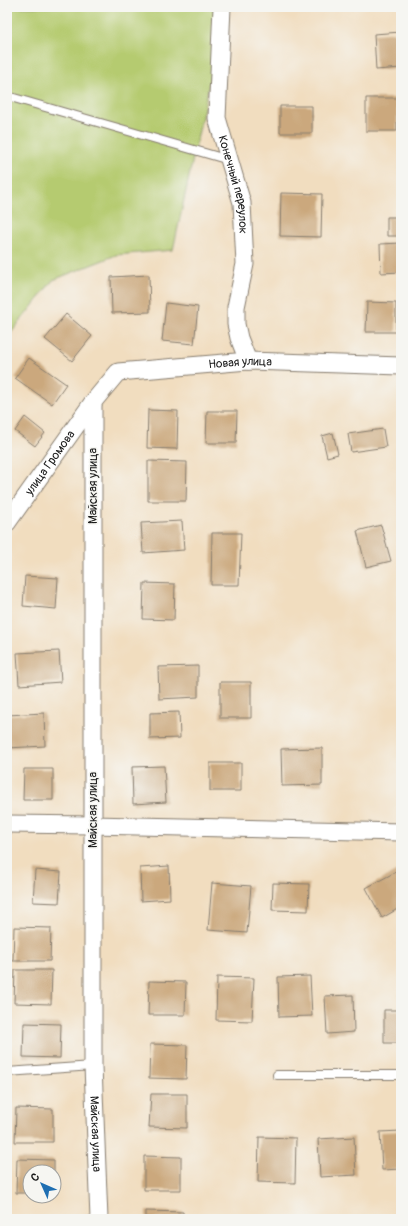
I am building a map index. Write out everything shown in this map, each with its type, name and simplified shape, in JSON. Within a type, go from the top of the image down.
[{"type":"street","name":"Конечный переулок","points":[[222,7],[217,118],[242,203],[245,264],[236,308],[236,324],[239,338],[248,361]]},
{"type":"street","name":"Новая улица","points":[[92,402],[118,372],[248,361],[401,366]]},
{"type":"street","name":"улица Громова","points":[[7,524],[92,402]]},
{"type":"street","name":"Майская улица","points":[[92,402],[93,1066],[99,1219]]},
{"type":"street","points":[[7,824],[92,824],[401,832]]},
{"type":"lane","points":[[7,96],[230,160]]},
{"type":"lane","points":[[7,1072],[93,1066]]},
{"type":"lane","points":[[277,1075],[401,1075]]},
{"type":"green space","points":[[15,7],[226,7],[173,250],[116,255],[53,280],[7,338],[7,15]]},
{"type":"building","points":[[401,32],[401,68],[376,70],[374,34]]},
{"type":"building","points":[[366,98],[397,98],[397,131],[366,131]]},
{"type":"building","points":[[280,106],[312,106],[312,133],[280,133]]},
{"type":"building","points":[[281,193],[322,194],[321,237],[280,236]]},
{"type":"building","points":[[387,217],[401,217],[401,236],[387,236]]},
{"type":"building","points":[[401,243],[401,272],[381,273],[380,244]]},
{"type":"building","points":[[149,275],[150,312],[112,313],[111,277]]},
{"type":"building","points":[[367,302],[396,303],[396,332],[366,332]]},
{"type":"building","points":[[166,303],[198,307],[194,344],[162,341]]},
{"type":"building","points":[[66,314],[92,336],[72,361],[45,339]]},
{"type":"building","points":[[29,358],[66,384],[52,404],[15,378]]},
{"type":"building","points":[[148,410],[178,411],[177,449],[147,448]]},
{"type":"building","points":[[207,411],[237,411],[236,443],[206,443]]},
{"type":"building","points":[[25,417],[45,433],[35,446],[15,431]]},
{"type":"building","points":[[383,429],[386,447],[351,452],[348,434]]},
{"type":"building","points":[[333,433],[338,454],[327,457],[322,436]]},
{"type":"building","points":[[148,461],[187,462],[186,501],[148,501]]},
{"type":"building","points":[[182,521],[184,550],[143,553],[141,523]]},
{"type":"building","points":[[381,525],[391,561],[366,567],[357,531]]},
{"type":"building","points":[[212,533],[241,533],[239,585],[211,585]]},
{"type":"building","points":[[25,576],[58,578],[56,609],[23,606]]},
{"type":"building","points":[[144,583],[175,584],[174,620],[143,619]]},
{"type":"building","points":[[59,651],[61,682],[19,685],[17,653]]},
{"type":"building","points":[[198,666],[198,697],[159,699],[158,667]]},
{"type":"building","points":[[220,682],[251,682],[251,718],[220,718]]},
{"type":"building","points":[[179,712],[180,738],[150,739],[150,713]]},
{"type":"building","points":[[44,713],[45,746],[7,748],[7,715]]},
{"type":"building","points":[[322,748],[322,785],[282,786],[281,749]]},
{"type":"building","points":[[210,763],[241,763],[241,791],[210,791]]},
{"type":"building","points":[[164,766],[166,802],[133,804],[132,767]]},
{"type":"building","points":[[24,769],[53,769],[53,800],[23,800]]},
{"type":"building","points":[[169,866],[170,899],[141,901],[140,868]]},
{"type":"building","points":[[401,869],[401,907],[382,918],[366,888]]},
{"type":"building","points":[[35,870],[61,872],[59,903],[33,902]]},
{"type":"building","points":[[212,883],[251,886],[247,933],[208,930]]},
{"type":"building","points":[[273,883],[309,884],[308,911],[272,910]]},
{"type":"building","points":[[14,927],[51,928],[50,961],[13,961]]},
{"type":"building","points":[[15,970],[52,970],[51,1004],[14,1003]]},
{"type":"building","points":[[310,976],[312,1016],[279,1017],[278,977]]},
{"type":"building","points":[[217,977],[254,978],[252,1021],[216,1020]]},
{"type":"building","points":[[149,981],[186,982],[185,1015],[148,1015]]},
{"type":"building","points":[[353,995],[354,1032],[327,1034],[325,996]]},
{"type":"building","points":[[384,1010],[401,1010],[401,1043],[384,1043]]},
{"type":"building","points":[[24,1023],[61,1024],[60,1058],[23,1057]]},
{"type":"building","points":[[150,1044],[187,1045],[186,1079],[149,1078]]},
{"type":"building","points":[[151,1094],[187,1094],[187,1128],[149,1127]]},
{"type":"building","points":[[16,1108],[53,1109],[53,1142],[15,1142]]},
{"type":"building","points":[[401,1131],[401,1169],[382,1170],[380,1132]]},
{"type":"building","points":[[259,1137],[296,1138],[295,1183],[258,1182]]},
{"type":"building","points":[[354,1137],[356,1175],[320,1177],[318,1139]]},
{"type":"building","points":[[144,1156],[181,1157],[181,1190],[144,1190]]},
{"type":"building","points":[[17,1159],[54,1160],[54,1164],[22,1164],[22,1193],[16,1193]]},
{"type":"building","points":[[146,1211],[183,1212],[183,1219],[146,1219]]}]
